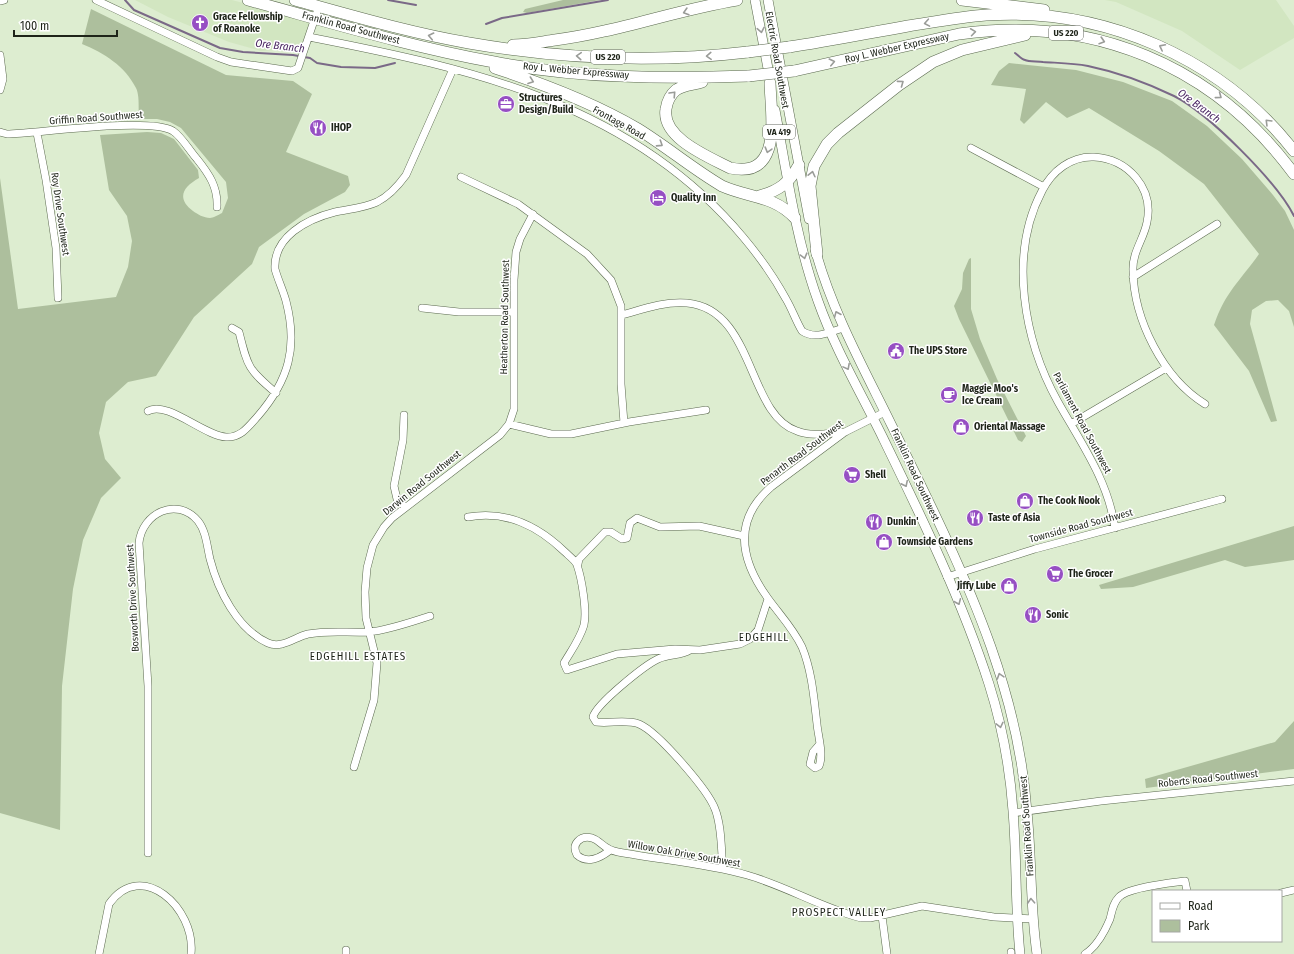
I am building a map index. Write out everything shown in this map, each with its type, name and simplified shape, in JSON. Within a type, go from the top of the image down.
[{"type":"highway","name":"Franklin Road Southwest","points":[[248,0],[455,54]]},
{"type":"highway","name":"Franklin Road Southwest","points":[[296,0],[418,33],[470,43]]},
{"type":"highway","points":[[470,43],[517,45],[572,38],[625,28],[718,2],[737,0]]},
{"type":"highway","points":[[962,0],[1033,8],[1077,20]]},
{"type":"highway","name":"Roy L. Webber Expressway","points":[[470,43],[531,52],[618,58],[663,58],[748,52],[789,47],[948,19],[986,15],[1042,16],[1077,20],[1140,37],[1190,61],[1216,77],[1248,102],[1294,151]]},
{"type":"highway","name":"Roy L. Webber Expressway","points":[[455,54],[495,63],[566,72],[716,78],[794,71],[959,34],[1004,29],[1049,31],[1095,38],[1120,46],[1184,73],[1218,95],[1247,119],[1294,174]]},
{"type":"highway","points":[[817,254],[810,197],[811,175],[820,154],[838,133],[899,85],[944,56],[989,42],[1049,31]]},
{"type":"highway","points":[[455,54],[557,90],[596,107],[638,129],[722,186],[734,191],[758,196],[783,206],[795,218]]},
{"type":"highway","points":[[716,78],[685,86],[672,93],[666,105],[666,120],[669,127],[681,140],[730,168],[739,170],[759,164],[767,155],[771,137],[770,83]]},
{"type":"highway","points":[[758,196],[776,191],[789,182],[799,165]]},
{"type":"main road","name":"Electric Road Southwest","points":[[755,0],[795,218]]},
{"type":"main road","name":"Franklin Road Southwest","points":[[768,0],[817,254],[826,286],[843,328],[885,412],[960,572],[991,647],[1010,705],[1020,752],[1027,811],[1032,919],[1037,954]]},
{"type":"main road","name":"Franklin Road Southwest","points":[[795,218],[809,276],[830,332],[872,417],[947,577],[980,658],[995,704],[1008,766],[1014,813],[1017,919],[1014,953]]},
{"type":"street","points":[[0,1],[4,0]]},
{"type":"street","points":[[96,0],[217,57],[231,62],[292,71],[298,68],[319,6]]},
{"type":"street","name":"Frontage Road","points":[[309,37],[380,51],[498,82],[561,104],[617,132],[659,158],[704,196],[743,236],[772,275],[802,331],[812,336],[843,328]]},
{"type":"street","points":[[0,55],[3,79],[0,90]]},
{"type":"street","points":[[148,411],[152,408],[165,410],[215,434],[226,437],[233,436],[246,430],[276,393],[287,368],[292,335],[286,300],[275,269],[278,248],[288,235],[308,222],[334,212],[364,207],[376,202],[395,189],[406,175],[453,69]]},
{"type":"street","name":"Griffin Road Southwest","points":[[0,132],[7,134],[37,133],[132,125],[152,125],[172,130],[209,173],[216,191],[217,207]]},
{"type":"street","name":"Roy Drive Southwest","points":[[37,133],[46,180],[56,248],[58,298]]},
{"type":"street","points":[[971,148],[1044,187]]},
{"type":"street","name":"Parliament Road Southwest","points":[[1115,528],[1110,502],[1102,479],[1052,391],[1043,370],[1031,331],[1022,281],[1024,244],[1033,211],[1044,187],[1055,172],[1073,160],[1083,158],[1104,159],[1114,162],[1132,172],[1144,191],[1148,211],[1144,231],[1133,259],[1133,277],[1144,324],[1166,368],[1185,389],[1205,404]]},
{"type":"street","points":[[461,176],[509,198],[533,214],[587,254],[604,271],[614,285],[622,314],[621,384],[624,423]]},
{"type":"street","name":"Heatherton Road Southwest","points":[[509,424],[514,409],[514,280],[517,246],[533,214]]},
{"type":"street","points":[[1133,277],[1217,224]]},
{"type":"street","points":[[622,314],[667,303],[678,302],[689,303],[708,309],[724,322],[737,339],[771,408],[784,425],[805,433],[845,432]]},
{"type":"street","points":[[422,308],[458,312],[514,312]]},
{"type":"street","points":[[232,328],[239,332],[250,368],[254,375],[276,393]]},
{"type":"street","points":[[1071,424],[1166,368]]},
{"type":"street","points":[[509,424],[561,435],[592,431],[624,423],[706,410]]},
{"type":"street","name":"Penarth Road Southwest","points":[[819,746],[807,660],[794,632],[760,587],[748,562],[744,536],[749,514],[763,494],[845,432],[872,417],[885,412]]},
{"type":"street","points":[[404,415],[403,440],[394,486],[397,500],[405,507]]},
{"type":"street","name":"Darwin Road Southwest","points":[[354,767],[374,700],[377,664],[368,632],[365,592],[373,545],[384,527],[405,507],[500,435],[509,424]]},
{"type":"street","name":"Townside Road Southwest","points":[[947,577],[1115,528],[1222,499]]},
{"type":"street","name":"Bosworth Drive Southwest","points":[[148,853],[148,686],[139,543],[143,528],[148,520],[161,511],[173,509],[185,512],[198,521],[204,532],[215,575],[234,615],[246,629],[267,642],[278,645],[316,633],[368,632],[430,616]]},
{"type":"street","points":[[468,517],[497,516],[517,520],[552,539],[578,564]]},
{"type":"street","points":[[744,536],[699,526],[660,527],[637,518],[630,522],[627,538],[622,539],[611,532],[605,532],[580,559],[578,564],[585,616],[580,636],[564,666],[567,670],[570,670],[617,654],[718,648],[740,644],[750,639],[761,625],[768,599]]},
{"type":"street","points":[[690,650],[678,656],[659,658],[602,704],[593,717],[594,720],[599,722],[630,722],[645,727],[691,773],[708,795],[716,811],[724,869]]},
{"type":"street","name":"Roberts Road Southwest","points":[[1014,813],[1124,798],[1294,781]]},
{"type":"street","name":"Willow Oak Drive Southwest","points":[[609,851],[596,858],[584,859],[577,855],[574,848],[577,841],[586,838],[596,840],[609,851],[724,869],[769,882],[852,916],[870,918],[911,907],[922,906],[1017,919],[1032,919]]},
{"type":"street","points":[[1085,954],[1093,947],[1104,930],[1115,902],[1124,894],[1151,886],[1185,881],[1187,890]]},
{"type":"street","points":[[99,954],[109,904],[114,898],[125,890],[142,887],[161,892],[181,910],[189,930],[191,954]]},
{"type":"street","points":[[1282,893],[1294,890]]},
{"type":"street","points":[[882,916],[887,954]]},
{"type":"shaded area","points":[[135,0],[232,0],[311,21],[300,48],[261,51],[229,42],[168,17]]},
{"type":"shaded area","points":[[1105,0],[1276,0],[1294,26],[1294,38],[1240,70],[1182,31],[1116,2]]},
{"type":"green space","points":[[563,0],[600,0],[527,13],[523,12],[525,9]]},
{"type":"green space","points":[[91,9],[226,75],[293,81],[312,94],[286,152],[348,176],[350,185],[345,192],[304,214],[259,247],[252,264],[194,317],[156,376],[128,382],[106,402],[99,433],[105,459],[121,478],[101,498],[83,540],[73,589],[62,686],[60,830],[0,813],[0,178],[18,309],[116,297],[128,267],[132,241],[127,216],[109,190],[100,135],[147,132],[161,133],[174,139],[198,170],[199,178],[189,185],[184,193],[183,197],[188,206],[201,216],[211,218],[222,213],[228,198],[226,182],[181,128],[170,122],[157,119],[139,119],[138,95],[136,88],[126,73],[106,56],[82,44]]},
{"type":"green space","points":[[1009,63],[1076,70],[1123,82],[1172,101],[1207,126],[1242,159],[1285,211],[1294,230],[1294,327],[1289,311],[1278,300],[1266,301],[1252,310],[1250,324],[1277,421],[1271,422],[1249,371],[1214,325],[1228,295],[1259,254],[1204,184],[1159,151],[1089,108],[1067,118],[1046,102],[1024,124],[1020,120],[1026,89],[991,85],[999,71]]},
{"type":"green space","points":[[971,258],[971,309],[980,339],[997,379],[1026,436],[1022,442],[1018,440],[954,306],[962,289],[963,273],[969,259]]},
{"type":"green space","points":[[1294,526],[1294,560],[1245,567],[1225,560],[1133,587],[1101,589],[1099,585]]},
{"type":"green space","points":[[1294,721],[1294,769],[1146,788],[1145,779],[1275,742]]},
{"type":"waterway","name":"Ore Branch","points":[[125,0],[134,10],[220,48],[243,52],[293,55],[310,58],[317,63],[341,67],[375,68],[395,63]]},
{"type":"waterway","points":[[388,0],[416,5]]},
{"type":"waterway","name":"Ore Branch","points":[[486,24],[502,18],[608,0]]},
{"type":"waterway","name":"Ore Branch","points":[[1015,53],[1027,61],[1077,64],[1110,71],[1143,82],[1174,96],[1205,117],[1222,132],[1273,185],[1294,216]]},
{"type":"place","name":"Grace Fellowship of Roanoke","points":[[200,23]]},
{"type":"place","name":"Structures Design/Build","points":[[506,104]]},
{"type":"place","name":"IHOP","points":[[318,128]]},
{"type":"place","name":"Quality Inn","points":[[658,198]]},
{"type":"place","name":"The UPS Store","points":[[896,351]]},
{"type":"place","name":"Maggie Moo's Ice Cream","points":[[949,395]]},
{"type":"place","name":"Oriental Massage","points":[[961,427]]},
{"type":"place","name":"Shell","points":[[852,475]]},
{"type":"place","name":"The Cook Nook","points":[[1025,501]]},
{"type":"place","name":"Taste of Asia","points":[[975,518]]},
{"type":"place","name":"Dunkin'","points":[[874,522]]},
{"type":"place","name":"Townside Gardens","points":[[884,542]]},
{"type":"place","name":"The Grocer","points":[[1055,574]]},
{"type":"place","name":"Jiffy Lube","points":[[1009,586]]},
{"type":"place","name":"Sonic","points":[[1033,615]]},
{"type":"district","name":"EDGEHILL","points":[[764,637]]},
{"type":"district","name":"EDGEHILL ESTATES","points":[[358,656]]},
{"type":"district","name":"PROSPECT VALLEY","points":[[839,912]]}]
